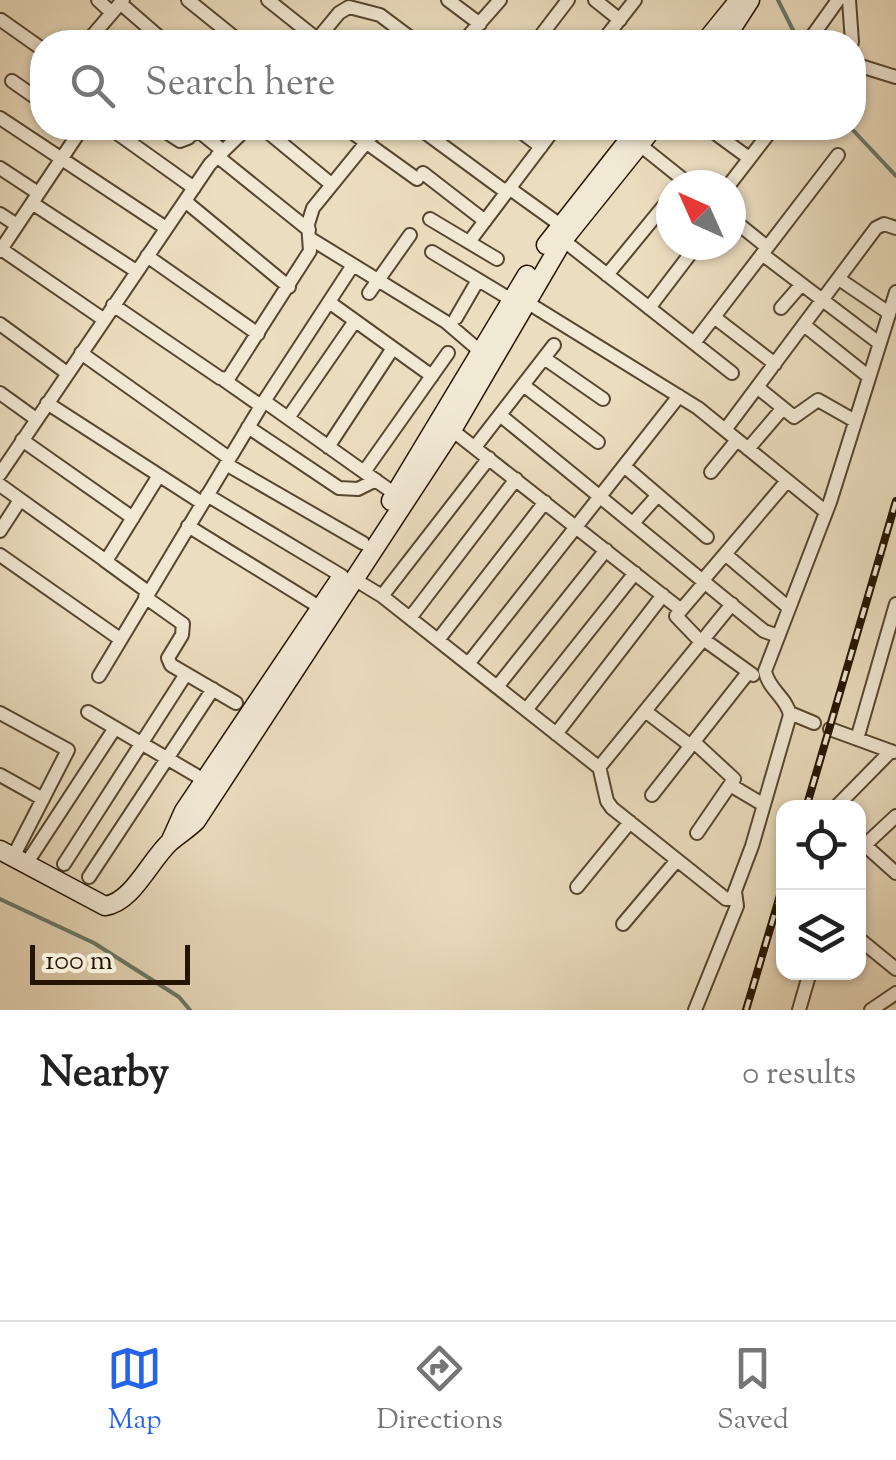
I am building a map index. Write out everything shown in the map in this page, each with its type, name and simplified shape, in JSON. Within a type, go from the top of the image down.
[{"type":"street","points":[[98,0],[119,5],[150,30]]},
{"type":"street","points":[[188,0],[225,30]]},
{"type":"street","points":[[268,0],[307,30]]},
{"type":"street","points":[[448,0],[480,24]]},
{"type":"street","points":[[474,30],[500,0]]},
{"type":"street","points":[[545,30],[568,0]]},
{"type":"street","points":[[595,0],[620,20]]},
{"type":"street","points":[[612,30],[635,0]]},
{"type":"street","points":[[715,30],[739,0]]},
{"type":"street","points":[[731,30],[750,0]]},
{"type":"street","points":[[817,30],[838,0]]},
{"type":"street","points":[[850,0],[851,30]]},
{"type":"street","points":[[327,30],[349,4],[380,16],[399,30]]},
{"type":"street","points":[[99,30],[119,5]]},
{"type":"street","points":[[1,20],[30,41]]},
{"type":"street","points":[[866,68],[896,77]]},
{"type":"street","points":[[12,81],[30,94]]},
{"type":"street","points":[[0,118],[30,138]]},
{"type":"street","points":[[33,140],[166,228]]},
{"type":"street","points":[[73,140],[1,250],[104,319]]},
{"type":"street","points":[[127,140],[194,188]]},
{"type":"street","points":[[208,140],[310,234],[446,322],[481,352]]},
{"type":"street","points":[[1,470],[194,188],[235,140]]},
{"type":"street","points":[[277,140],[330,184]]},
{"type":"street","points":[[362,140],[484,221]]},
{"type":"street","points":[[436,140],[508,190],[732,373]]},
{"type":"street","points":[[533,140],[541,146]]},
{"type":"street","points":[[468,242],[546,140]]},
{"type":"street","points":[[170,841],[204,780],[321,608],[348,581],[364,543],[481,352],[519,302],[561,232],[635,140]]},
{"type":"street","points":[[642,140],[672,170]]},
{"type":"street","points":[[724,140],[749,158]]},
{"type":"street","points":[[740,170],[763,140]]},
{"type":"street","points":[[224,380],[310,251],[309,216],[365,142]]},
{"type":"street","points":[[694,343],[838,155]]},
{"type":"street","points":[[0,168],[136,272]]},
{"type":"street","points":[[185,201],[289,287]]},
{"type":"street","points":[[0,214],[17,225]]},
{"type":"street","points":[[608,275],[656,215]]},
{"type":"street","points":[[430,219],[497,259]]},
{"type":"street","points":[[725,430],[880,225],[896,228]]},
{"type":"street","points":[[746,233],[802,285],[879,344]]},
{"type":"street","points":[[369,293],[410,236]]},
{"type":"street","points":[[432,252],[679,396],[826,512]]},
{"type":"street","points":[[147,256],[258,334]]},
{"type":"street","points":[[649,308],[686,260]]},
{"type":"street","points":[[100,676],[248,426],[353,264]]},
{"type":"street","points":[[839,278],[889,313]]},
{"type":"street","points":[[456,318],[478,280]]},
{"type":"street","points":[[780,308],[802,285]]},
{"type":"street","points":[[814,723],[790,713],[766,674],[826,512],[896,292]]},
{"type":"street","points":[[329,302],[432,376]]},
{"type":"street","points":[[13,857],[105,906],[114,905],[170,841],[196,821],[348,581],[491,368],[519,302]]},
{"type":"street","points":[[113,305],[288,418],[395,494]]},
{"type":"street","points":[[714,317],[775,364]]},
{"type":"street","points":[[288,418],[355,321]]},
{"type":"street","points":[[0,324],[67,374]]},
{"type":"street","points":[[804,325],[869,376]]},
{"type":"street","points":[[476,447],[554,345]]},
{"type":"street","points":[[328,447],[392,348]]},
{"type":"street","points":[[81,353],[228,461],[364,543]]},
{"type":"street","points":[[248,426],[339,488],[358,489],[448,353]]},
{"type":"street","points":[[544,358],[603,398]]},
{"type":"street","points":[[523,386],[598,442]]},
{"type":"street","points":[[757,387],[796,417],[820,400],[855,421]]},
{"type":"street","points":[[0,393],[36,419]]},
{"type":"street","points":[[468,664],[679,396]]},
{"type":"street","points":[[47,403],[158,477],[382,596],[599,766],[608,804],[726,899],[732,899],[736,892],[790,713]]},
{"type":"street","points":[[711,472],[783,408]]},
{"type":"street","points":[[500,415],[764,631],[778,636]]},
{"type":"street","points":[[452,430],[680,608]]},
{"type":"street","points":[[22,440],[134,518]]},
{"type":"street","points":[[382,596],[489,458]]},
{"type":"street","points":[[624,466],[707,538]]},
{"type":"street","points":[[104,560],[158,477]]},
{"type":"street","points":[[410,618],[516,479]]},
{"type":"street","points":[[766,674],[747,674],[677,618],[680,608],[788,481]]},
{"type":"street","points":[[0,485],[104,560],[182,624],[182,635],[168,658],[171,666],[236,703]]},
{"type":"street","points":[[633,523],[657,496]]},
{"type":"street","points":[[0,531],[20,500]]},
{"type":"street","points":[[438,640],[545,502]]},
{"type":"street","points":[[188,526],[321,608]]},
{"type":"street","points":[[497,687],[606,550]]},
{"type":"street","points":[[0,554],[120,638]]},
{"type":"street","points":[[725,554],[789,608]]},
{"type":"street","points":[[526,710],[635,573]]},
{"type":"street","points":[[556,734],[663,595]]},
{"type":"street","points":[[599,766],[732,604]]},
{"type":"street","points":[[857,738],[896,604]]},
{"type":"street","points":[[64,864],[186,674]]},
{"type":"street","points":[[652,795],[747,674]]},
{"type":"street","points":[[89,876],[212,689]]},
{"type":"street","points":[[645,711],[732,776],[732,786],[697,833]]},
{"type":"street","points":[[0,712],[68,750],[13,857]]},
{"type":"street","points":[[88,712],[204,780]]},
{"type":"street","points":[[13,857],[116,728]]},
{"type":"street","points":[[830,729],[893,752],[843,800]]},
{"type":"street","points":[[0,775],[43,798]]},
{"type":"street","points":[[732,786],[764,805]]},
{"type":"street","points":[[866,839],[896,816]]},
{"type":"street","points":[[577,888],[630,822]]},
{"type":"street","points":[[866,846],[896,873]]},
{"type":"street","points":[[623,924],[677,860]]},
{"type":"street","points":[[695,1010],[737,906],[736,892]]},
{"type":"street","points":[[866,945],[896,969]]},
{"type":"street","points":[[799,1010],[808,980]]},
{"type":"street","points":[[872,1010],[896,993]]},
{"type":"waterway","points":[[778,0],[793,30]]},
{"type":"waterway","points":[[862,140],[896,176]]},
{"type":"waterway","points":[[0,899],[94,943],[179,997],[190,1010]]},
{"type":"railway","points":[[808,800],[896,501]]},
{"type":"railway","points":[[746,1010],[782,890]]}]
